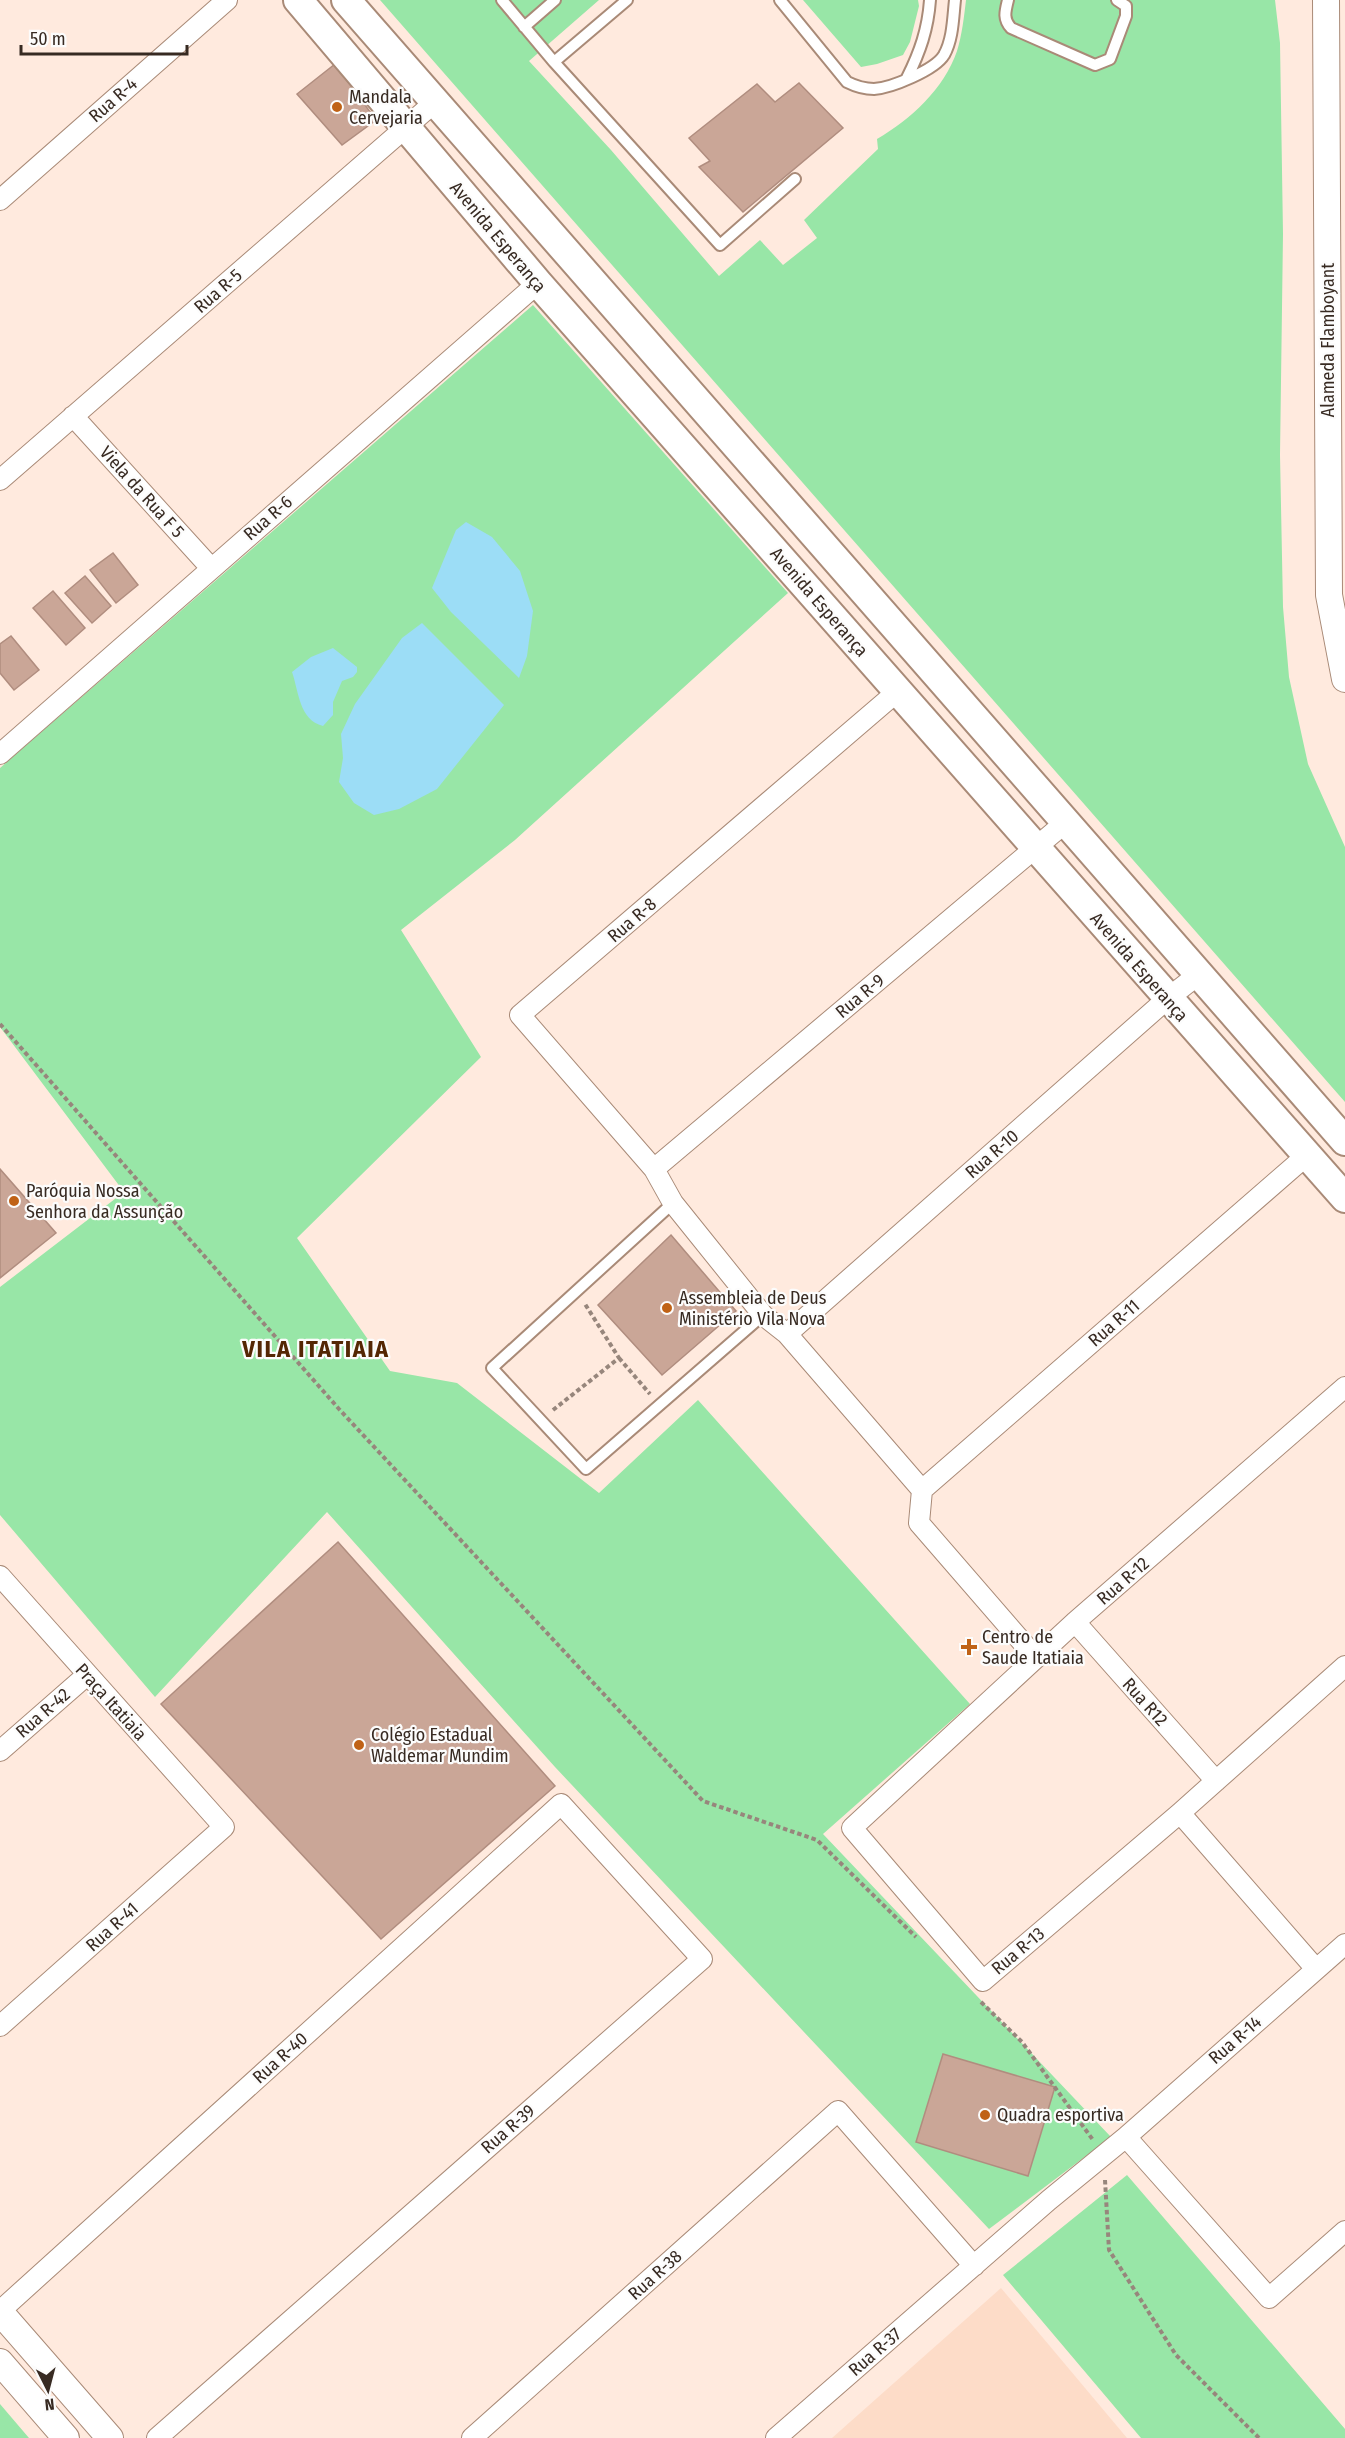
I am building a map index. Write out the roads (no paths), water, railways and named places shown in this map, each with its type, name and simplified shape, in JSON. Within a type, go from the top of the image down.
[{"type":"main road","name":"Avenida Esperança","points":[[298,0],[537,283],[1345,1198]]},
{"type":"main road","points":[[346,0],[1345,1141]]},
{"type":"street","name":"Rua R-4","points":[[0,200],[227,0]]},
{"type":"street","name":"Alameda Flamboyant","points":[[1326,0],[1329,595],[1345,679]]},
{"type":"street","name":"Rua R-5","points":[[0,480],[435,102]]},
{"type":"street","name":"Rua R-6","points":[[0,754],[537,283]]},
{"type":"street","name":"Viela da Rua F 5","points":[[74,416],[211,568]]},
{"type":"street","name":"Rua R-8","points":[[654,1169],[520,1015],[897,691]]},
{"type":"street","name":"Rua R-9","points":[[654,1169],[1066,822]]},
{"type":"street","name":"Rua R-10","points":[[787,1334],[1167,999],[1199,974]]},
{"type":"street","name":"Rua R-11","points":[[922,1490],[1306,1156]]},
{"type":"street","points":[[654,1169],[673,1203],[763,1315],[787,1334],[922,1490],[919,1523],[1036,1658]]},
{"type":"street","name":"Rua R-12","points":[[852,1828],[1075,1622],[1345,1387]]},
{"type":"street","name":"Praça Itatiaia","points":[[0,1576],[224,1827]]},
{"type":"street","name":"Rua R12","points":[[1075,1622],[1216,1781]]},
{"type":"street","name":"Rua R-13","points":[[852,1828],[983,1981],[1180,1813],[1345,1666]]},
{"type":"street","name":"Rua R-42","points":[[0,1750],[87,1675]]},
{"type":"street","name":"Rua R-40","points":[[0,2312],[561,1804]]},
{"type":"street","name":"Rua R-39","points":[[158,2438],[702,1959],[561,1804]]},
{"type":"street","points":[[1180,1813],[1316,1969]]},
{"type":"street","name":"Rua R-41","points":[[0,2026],[224,1827]]},
{"type":"street","name":"Rua R-14","points":[[1049,2200],[1126,2137],[1345,1944]]},
{"type":"street","name":"Rua R-38","points":[[472,2438],[838,2111],[974,2266]]},
{"type":"street","points":[[1126,2137],[1269,2298],[1345,2231]]},
{"type":"street","name":"Rua R-37","points":[[776,2438],[1049,2200]]},
{"type":"street","points":[[0,2312],[111,2438]]},
{"type":"street","points":[[0,2362],[66,2438]]},
{"type":"lane","points":[[502,0],[554,62],[720,245],[795,179]]},
{"type":"lane","points":[[524,27],[555,0]]},
{"type":"lane","points":[[554,62],[627,0]]},
{"type":"lane","points":[[780,0],[847,82],[858,87],[872,89],[890,87],[934,67],[944,55],[953,27],[955,0]]},
{"type":"lane","points":[[907,78],[926,31],[930,0]]},
{"type":"lane","points":[[1008,0],[1004,14],[1005,22],[1011,28],[1095,65],[1110,60],[1126,16],[1126,6],[1117,0]]},
{"type":"lane","points":[[673,1203],[492,1368],[586,1469],[763,1315]]},
{"type":"water","points":[[466,522],[492,537],[520,571],[533,611],[527,656],[519,678],[451,612],[432,588],[456,530]]},
{"type":"water","points":[[422,623],[504,705],[437,789],[399,809],[374,815],[354,803],[339,782],[343,758],[341,734],[355,704],[402,638]]},
{"type":"water","points":[[333,648],[357,667],[357,672],[353,677],[342,681],[333,702],[333,715],[323,726],[315,723],[304,712],[292,672],[311,657]]},
{"type":"place","name":"Mandala Cervejaria","points":[[337,107]]},
{"type":"place","name":"Paróquia Nossa Senhora da Assunção","points":[[14,1201]]},
{"type":"place","name":"Assembleia de Deus Ministério Vila Nova","points":[[667,1308]]},
{"type":"place","name":"Centro de Saude Itatiaia","points":[[969,1647]]},
{"type":"place","name":"Colégio Estadual Waldemar Mundim","points":[[359,1745]]},
{"type":"place","name":"Quadra esportiva","points":[[985,2115]]},
{"type":"district","name":"VILA ITATIAIA","points":[[316,1349]]}]
